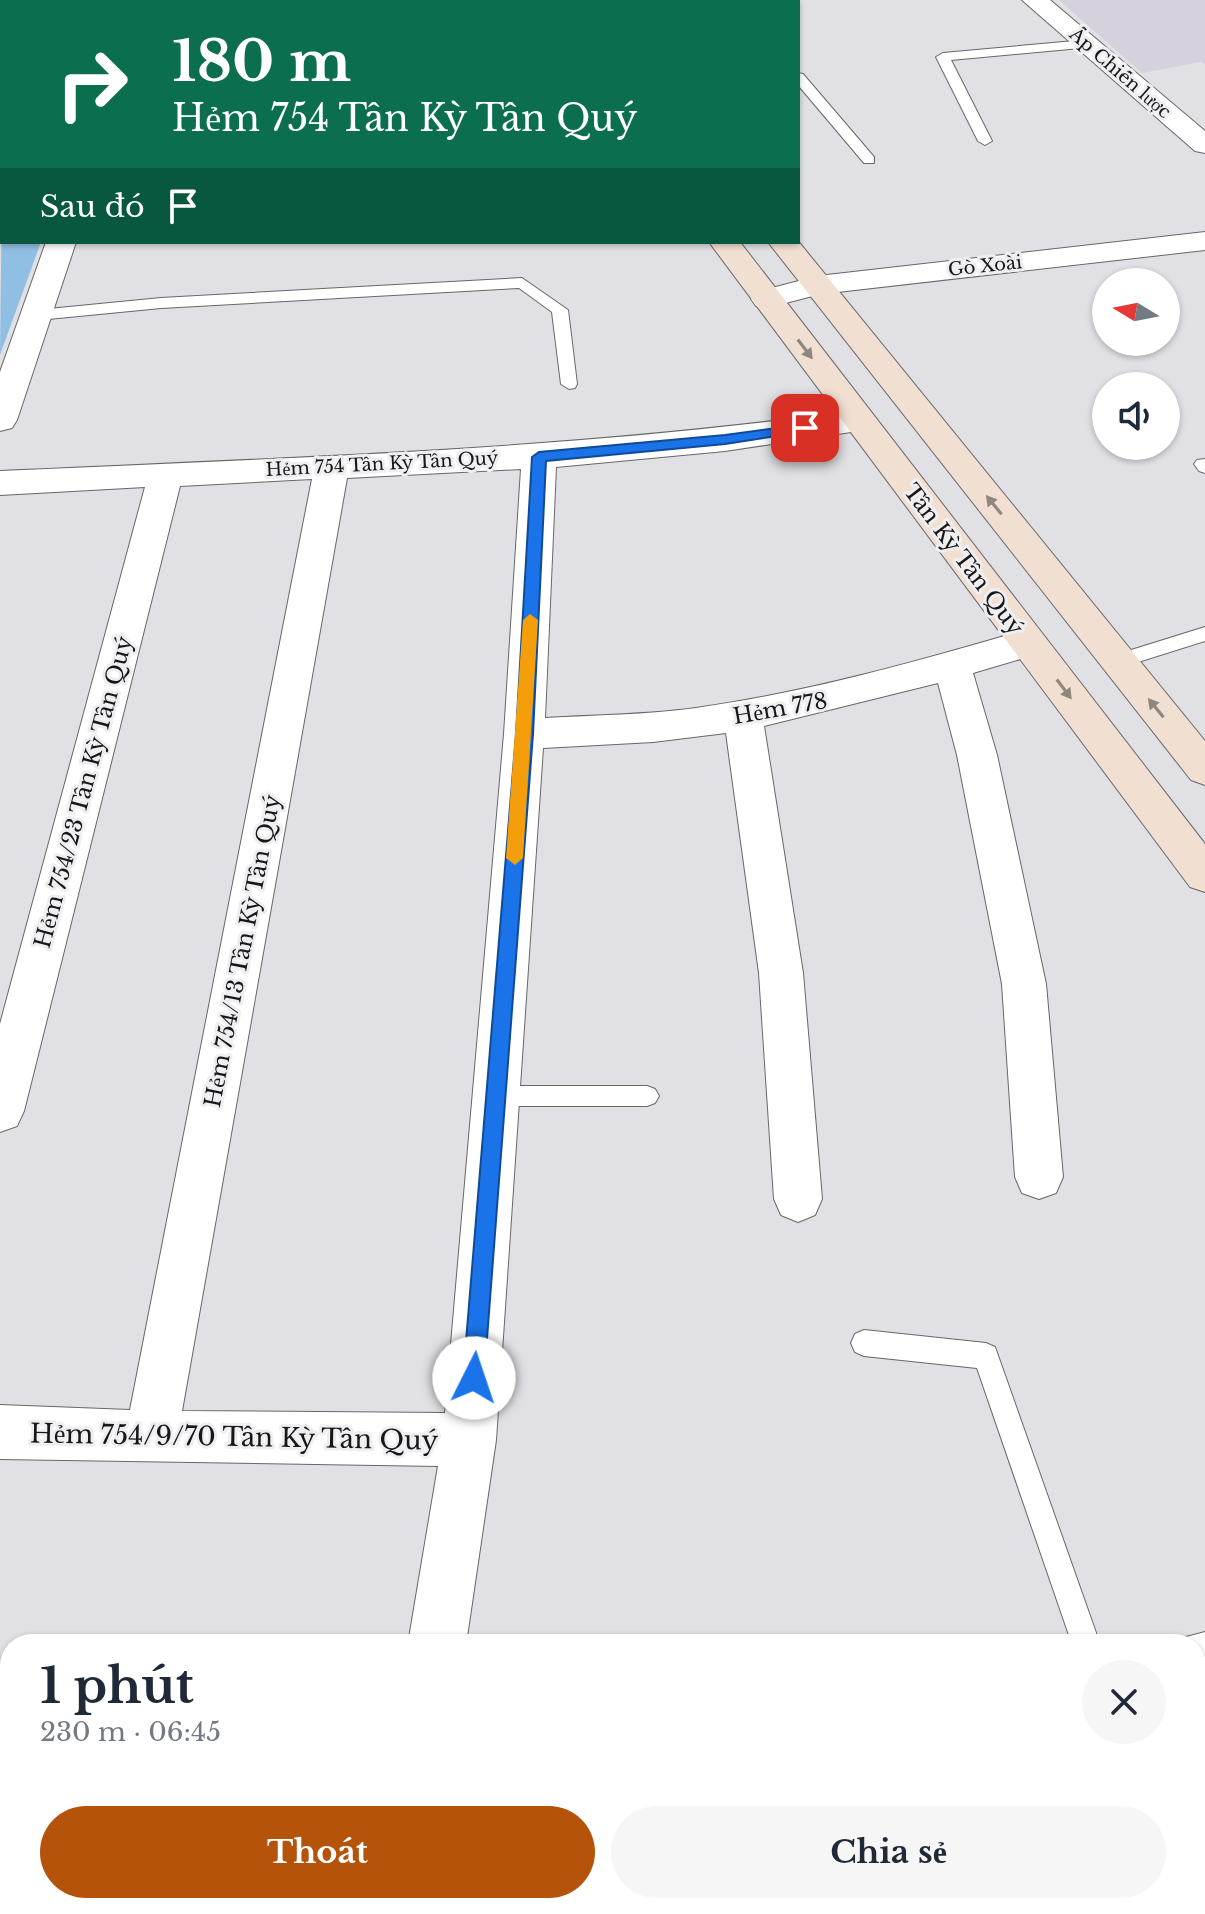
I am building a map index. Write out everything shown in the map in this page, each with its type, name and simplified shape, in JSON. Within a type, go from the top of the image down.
[{"type":"main road","name":"Tân Kỳ Tân Quý","points":[[726,244],[1205,875]]},
{"type":"main road","points":[[785,244],[1205,769]]},
{"type":"street","name":"Ấp Chiến lược","points":[[1035,0],[1205,145]]},
{"type":"street","name":"Gò Xoài","points":[[767,299],[818,285],[1205,241]]},
{"type":"street","points":[[0,420],[60,244]]},
{"type":"street","name":"Hẻm 754 Tân Kỳ Tân Quý","points":[[0,483],[539,457],[725,440],[859,421]]},
{"type":"street","points":[[439,1634],[469,1440],[524,734],[539,457]]},
{"type":"street","name":"Hẻm 754/13 Tân Kỳ Tân Quý","points":[[151,1437],[332,465]]},
{"type":"street","name":"Hẻm 754/23 Tân Kỳ Tân Quý","points":[[0,1111],[166,473]]},
{"type":"street","name":"Hẻm 778","points":[[524,734],[693,724],[743,715],[843,696],[1028,643]]},
{"type":"street","points":[[952,665],[977,755],[1024,984],[1039,1177]]},
{"type":"street","points":[[743,715],[781,973],[798,1199]]},
{"type":"street","name":"Hẻm 754/9/70 Tân Kỳ Tân Quý","points":[[0,1432],[151,1437],[469,1440]]},
{"type":"lane","points":[[985,141],[943,57],[1086,44]]},
{"type":"lane","points":[[800,79],[869,160]]},
{"type":"lane","points":[[38,315],[161,303],[522,283],[560,310],[569,384]]},
{"type":"lane","points":[[1119,661],[1205,634]]},
{"type":"lane","points":[[496,1096],[647,1096]]},
{"type":"lane","points":[[864,1343],[986,1356],[1083,1634]]},
{"type":"shaded area","points":[[1059,0],[1205,0],[1205,64],[1201,62],[1142,73]]},
{"type":"water","points":[[1,244],[40,244],[0,355]]},
{"type":"slow traffic","points":[[515,858],[530,620]]},
{"type":"route","points":[[474,1378],[524,734],[539,457],[725,440],[805,428]]}]
